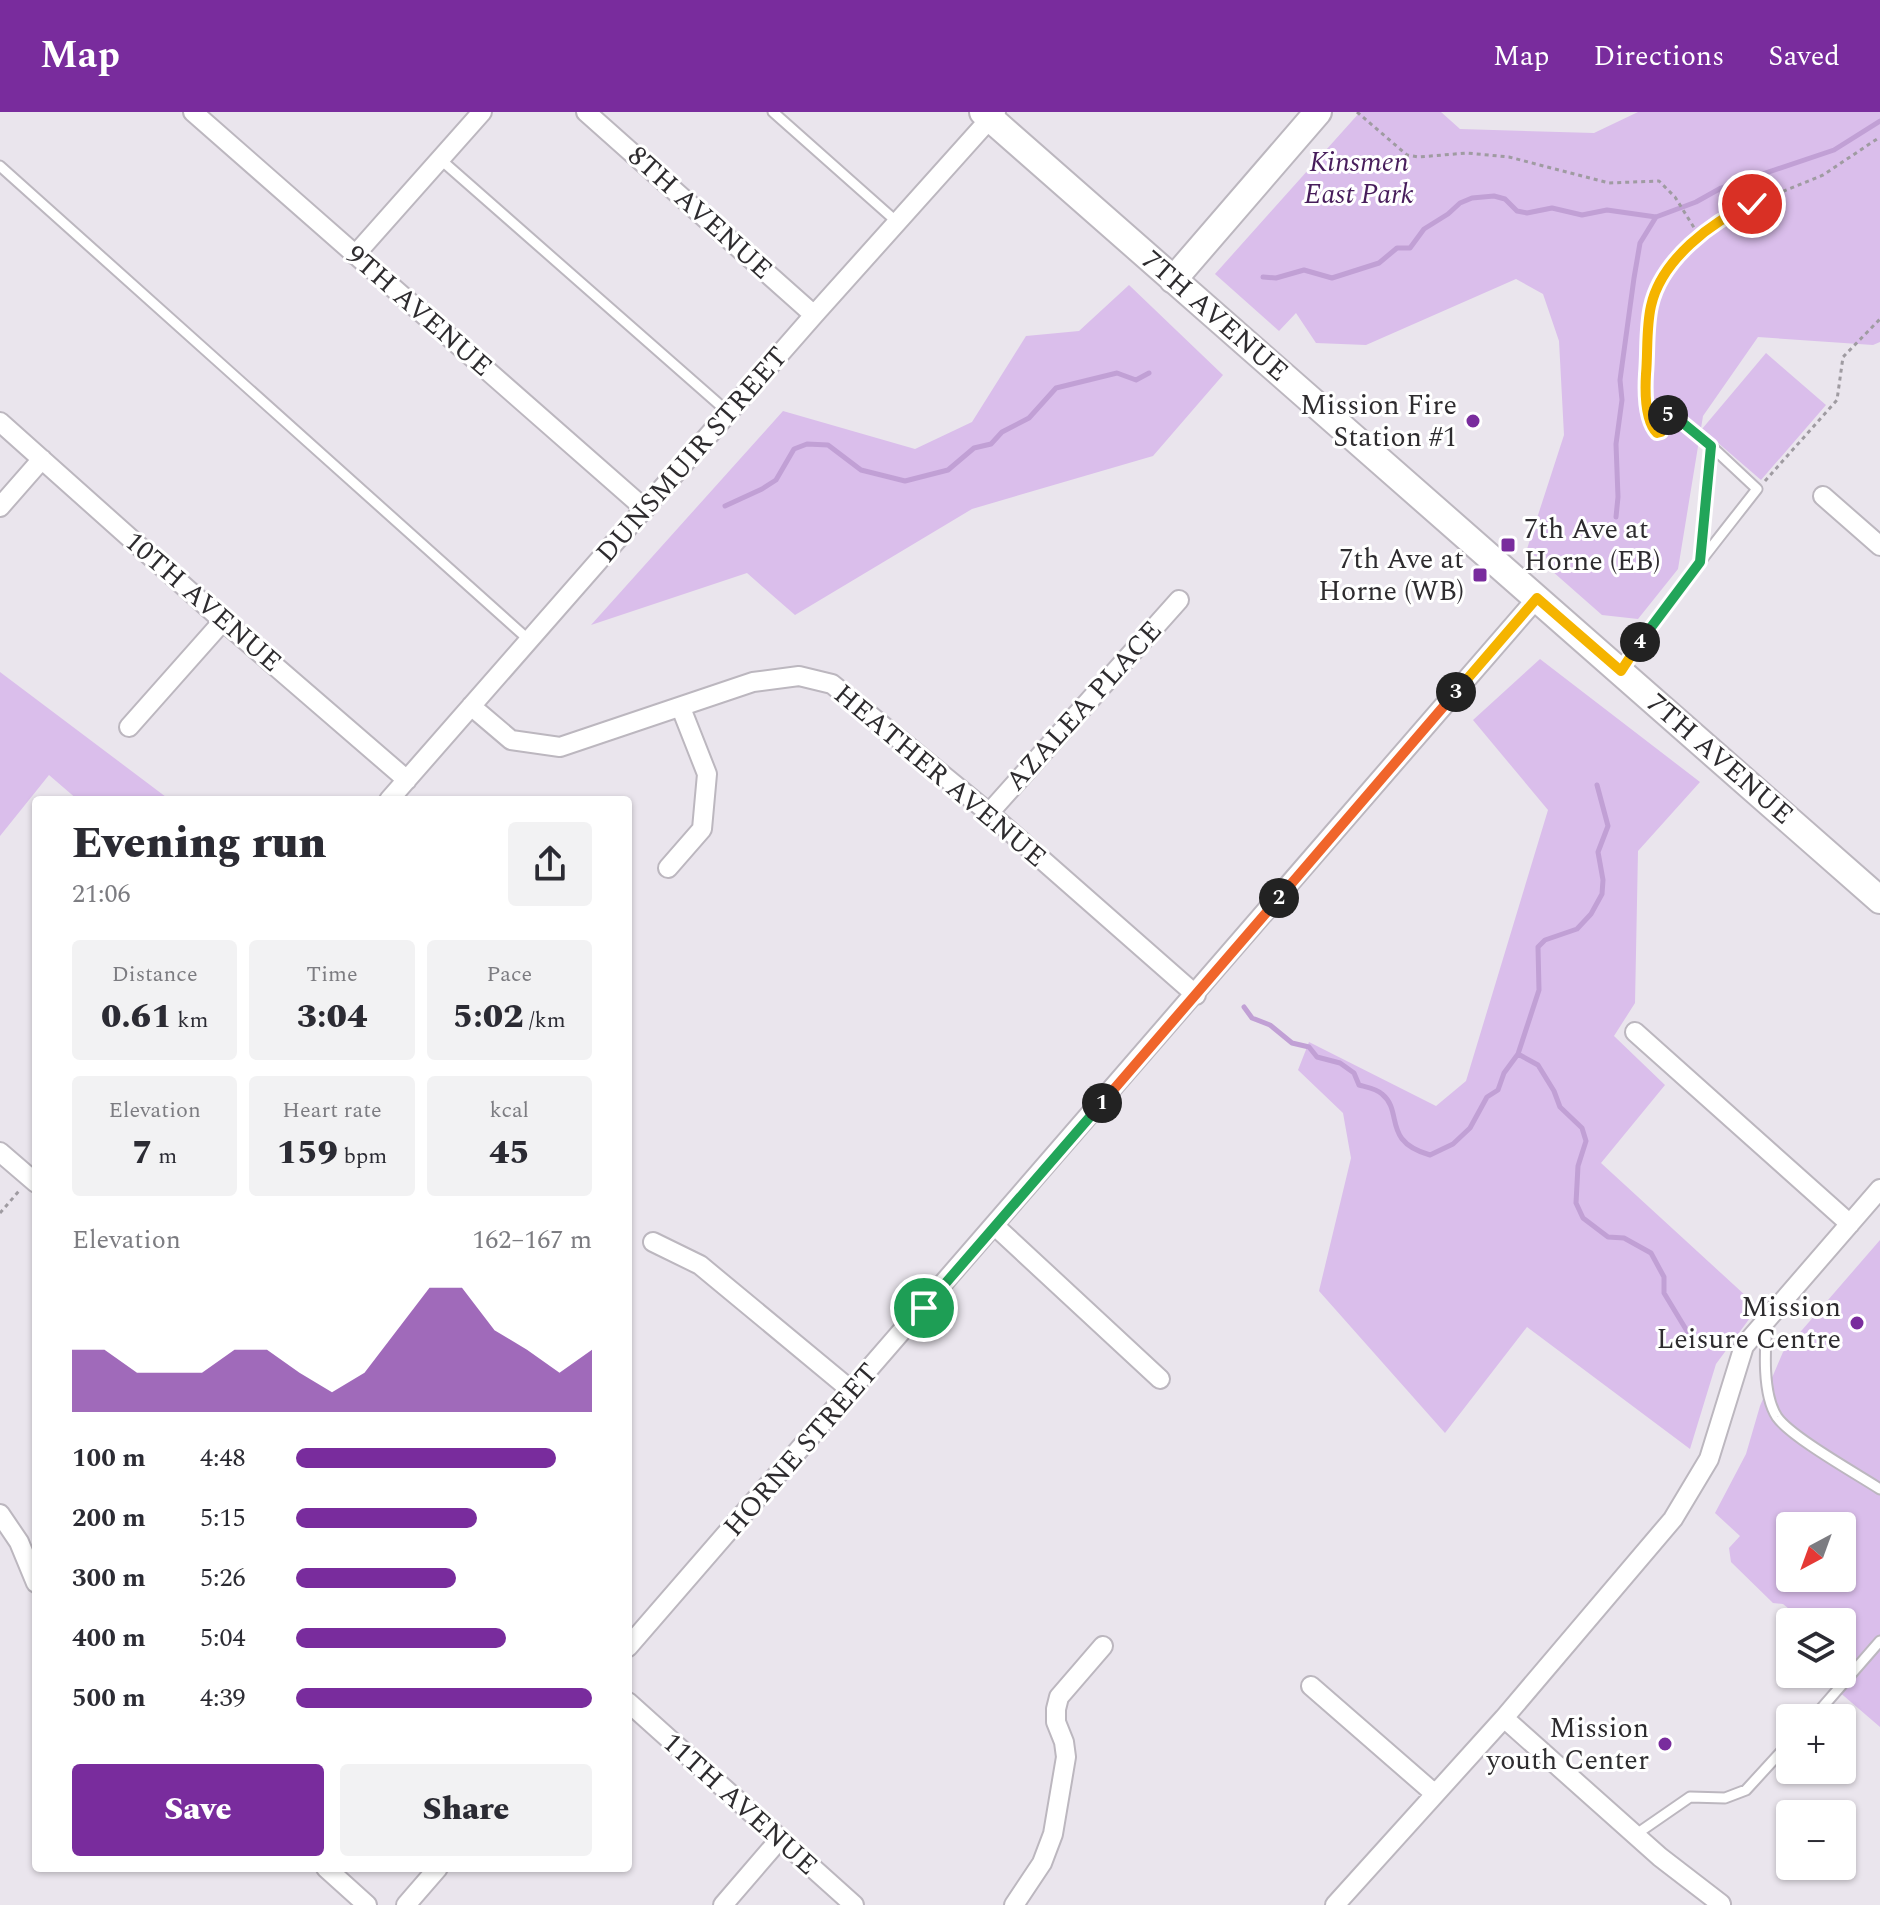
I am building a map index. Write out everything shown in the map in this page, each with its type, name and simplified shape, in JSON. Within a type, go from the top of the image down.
[{"type":"street","name":"9TH AVENUE","points":[[193,112],[645,509]]},
{"type":"street","points":[[355,255],[482,112]]},
{"type":"street","name":"8TH AVENUE","points":[[586,112],[814,315]]},
{"type":"street","points":[[1173,280],[1318,112]]},
{"type":"street","name":"DUNSMUIR STREET","points":[[393,796],[990,114]]},
{"type":"street","name":"7TH AVENUE","points":[[990,114],[1173,280],[1880,900]]},
{"type":"street","name":"10TH AVENUE","points":[[0,422],[407,780]]},
{"type":"street","points":[[0,507],[42,459]]},
{"type":"street","points":[[1823,496],[1880,546]]},
{"type":"street","name":"HORNE STREET","points":[[632,1642],[1537,598]]},
{"type":"street","name":"AZALEA PLACE","points":[[989,813],[1179,600]]},
{"type":"street","points":[[129,727],[223,621]]},
{"type":"street","name":"HEATHER AVENUE","points":[[471,706],[511,740],[560,747],[753,682],[799,676],[832,684],[989,813],[1196,995]]},
{"type":"street","points":[[668,868],[702,829],[707,774],[681,708]]},
{"type":"street","points":[[1635,1032],[1850,1224]]},
{"type":"street","points":[[0,1152],[32,1179]]},
{"type":"street","points":[[1335,1905],[1504,1718],[1673,1519],[1709,1459],[1744,1346],[1880,1189]]},
{"type":"street","points":[[995,1226],[1160,1379]]},
{"type":"street","points":[[653,1242],[700,1265],[852,1391]]},
{"type":"street","points":[[0,1514],[19,1542],[32,1573]]},
{"type":"street","points":[[1014,1905],[1042,1863],[1053,1834],[1066,1757],[1056,1722],[1059,1697],[1103,1646]]},
{"type":"street","points":[[1311,1686],[1435,1794]]},
{"type":"street","name":"11TH AVENUE","points":[[632,1706],[854,1905]]},
{"type":"street","points":[[1504,1718],[1635,1835],[1721,1904]]},
{"type":"street","points":[[723,1905],[779,1840]]},
{"type":"street","points":[[330,1872],[367,1905]]},
{"type":"street","points":[[406,1905],[435,1872]]},
{"type":"lane","points":[[773,112],[897,222]]},
{"type":"lane","points":[[440,159],[729,413]]},
{"type":"lane","points":[[0,166],[529,640]]},
{"type":"lane","points":[[1621,671],[1651,626],[1757,489],[1711,446]]},
{"type":"lane","points":[[1700,562],[1711,446]]},
{"type":"lane","points":[[1767,1320],[1765,1356],[1768,1387],[1777,1416],[1800,1436],[1880,1489]]},
{"type":"lane","points":[[1825,1704],[1880,1641]]},
{"type":"lane","points":[[1635,1835],[1690,1797],[1725,1798],[1746,1790],[1776,1757]]},
{"type":"path","points":[[1357,112],[1407,155],[1467,153],[1509,157],[1609,183],[1659,181],[1675,197],[1699,235]]},
{"type":"path","points":[[1711,446],[1672,414],[1666,416],[1661,432],[1657,433],[1652,428],[1645,389],[1651,305],[1660,283],[1699,235],[1728,214],[1823,175],[1880,137]]},
{"type":"path","points":[[1757,489],[1837,400],[1843,357],[1880,319]]},
{"type":"path","points":[[0,1213],[32,1181]]},
{"type":"green space","name":"Kinsmen East Park","points":[[1360,112],[1441,112],[1460,129],[1594,133],[1638,112],[1880,112],[1880,342],[1873,345],[1758,337],[1703,416],[1678,569],[1638,619],[1602,615],[1527,549],[1564,435],[1559,341],[1543,294],[1516,279],[1366,345],[1316,343],[1296,313],[1279,331],[1215,274]]},
{"type":"green space","points":[[1129,285],[1223,375],[1153,456],[972,509],[795,615],[747,573],[591,625],[783,411],[915,449],[972,422],[1026,336],[1079,331]]},
{"type":"green space","points":[[1766,353],[1826,405],[1761,480],[1702,429]]},
{"type":"green space","points":[[1540,659],[1700,782],[1638,851],[1635,1003],[1614,1036],[1665,1085],[1601,1163],[1758,1307],[1716,1364],[1690,1449],[1527,1327],[1445,1433],[1319,1291],[1351,1158],[1343,1113],[1298,1070],[1309,1042],[1436,1106],[1466,1081],[1548,810],[1473,720]]},
{"type":"green space","points":[[0,672],[165,796],[73,796],[49,775],[0,836]]},
{"type":"green space","points":[[1880,1240],[1880,1727],[1835,1688],[1856,1688],[1856,1608],[1788,1608],[1773,1603],[1731,1562],[1729,1548],[1740,1536],[1715,1513],[1746,1454],[1760,1406],[1783,1352]]},
{"type":"waterway","points":[[1263,277],[1276,278],[1304,270],[1332,278],[1379,263],[1397,248],[1410,248],[1424,229],[1472,198],[1494,196],[1505,199],[1517,211],[1527,213],[1552,208],[1582,215],[1607,210],[1656,217],[1696,202],[1721,188],[1834,150],[1880,121]]},
{"type":"waterway","points":[[1616,517],[1616,444],[1622,400],[1620,380],[1640,243],[1656,217]]},
{"type":"waterway","points":[[725,506],[776,480],[794,449],[807,444],[828,445],[861,470],[905,481],[948,470],[974,448],[991,444],[1002,432],[1029,418],[1056,388],[1117,373],[1136,380],[1149,373]]},
{"type":"waterway","points":[[1597,785],[1608,826],[1598,852],[1602,894],[1591,914],[1577,929],[1545,940],[1538,947],[1539,990],[1518,1054],[1538,1065],[1560,1107],[1582,1128],[1586,1141],[1578,1166],[1576,1203],[1583,1218],[1608,1237],[1624,1238],[1651,1253],[1664,1277],[1664,1293],[1693,1341]]},
{"type":"waterway","points":[[1244,1007],[1252,1018],[1270,1025],[1292,1043],[1309,1047],[1317,1057],[1340,1063],[1354,1073],[1359,1085],[1380,1092],[1388,1101],[1399,1134],[1405,1142],[1430,1155],[1453,1144],[1470,1128],[1487,1097],[1498,1090],[1504,1073],[1518,1054]]},
{"type":"place","name":"Mission Fire Station #1","points":[[1473,421]]},
{"type":"place","name":"7th Ave at Horne (EB)","points":[[1508,545]]},
{"type":"place","name":"7th Ave at Horne (WB)","points":[[1480,575]]},
{"type":"place","name":"Mission Leisure Centre","points":[[1857,1323]]},
{"type":"place","name":"Mission youth Center","points":[[1665,1744]]},
{"type":"route","points":[[924,1308],[1537,598],[1621,671],[1700,562],[1711,446],[1672,414],[1666,416],[1661,432],[1657,433],[1652,428],[1645,389],[1651,305],[1660,283],[1699,235],[1728,214],[1752,204]]}]
